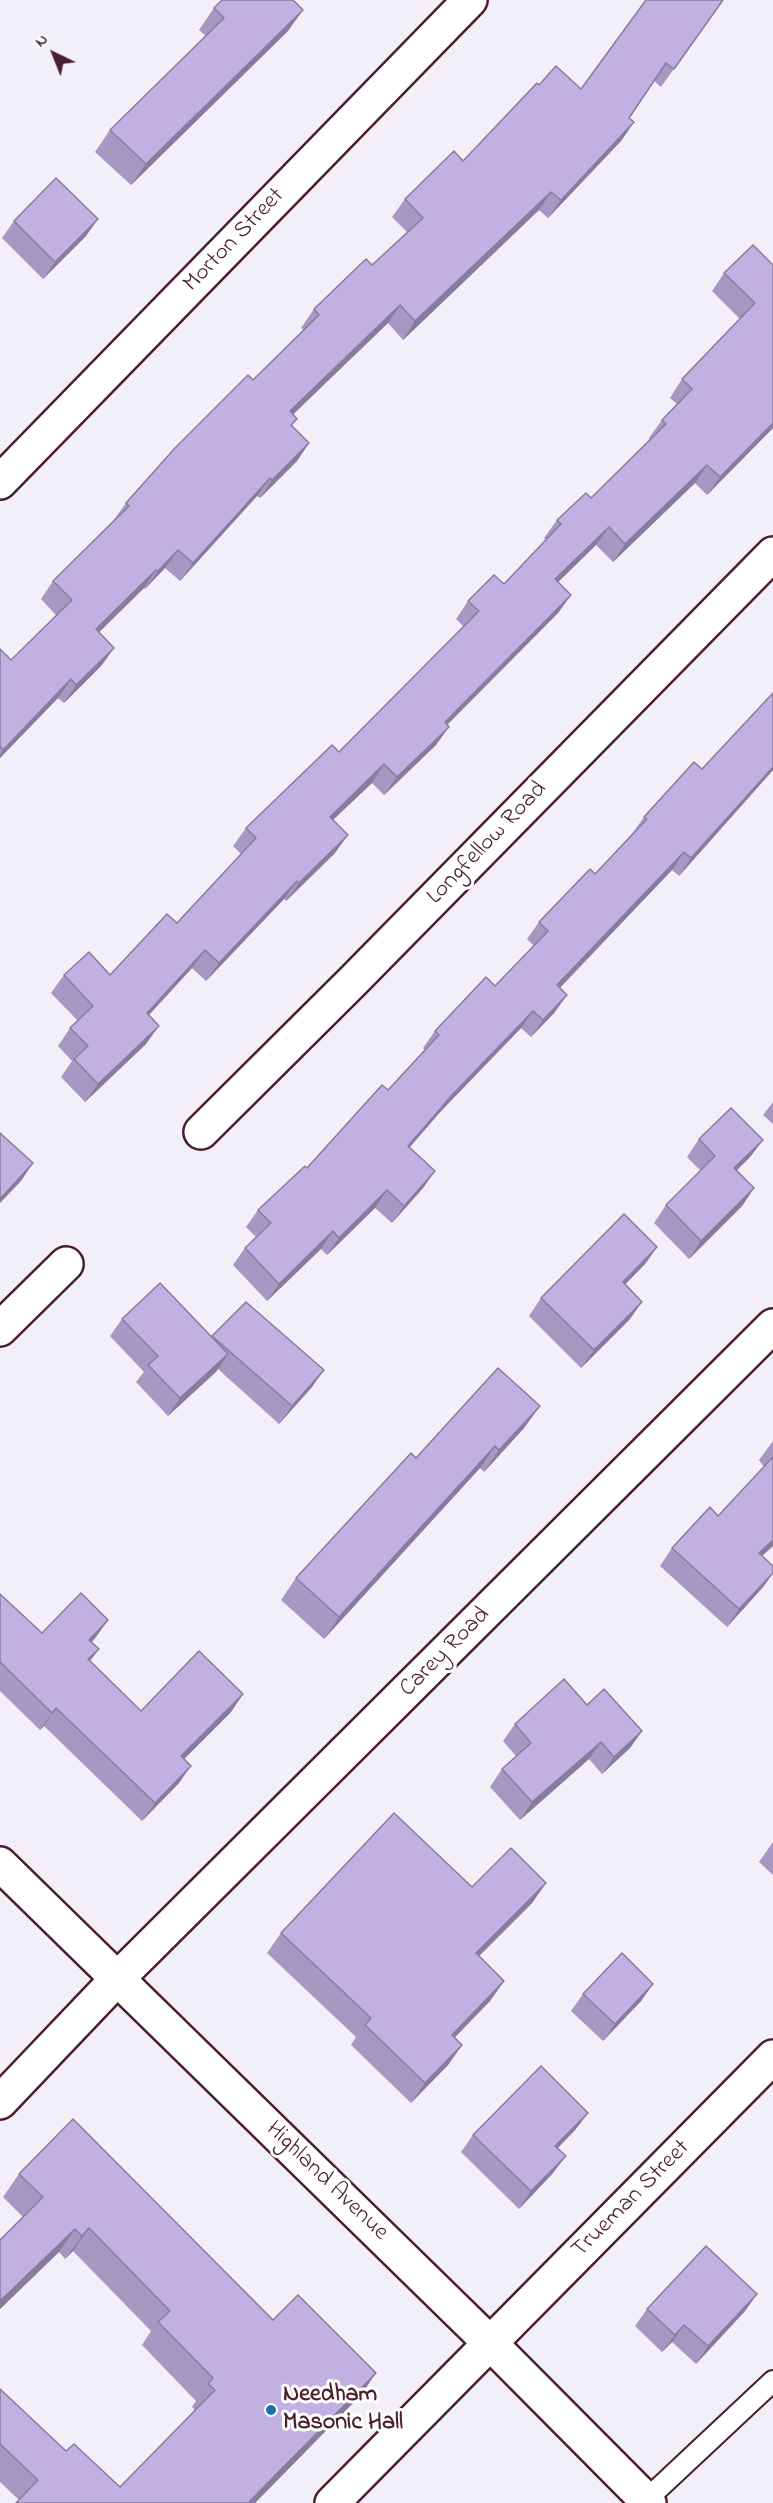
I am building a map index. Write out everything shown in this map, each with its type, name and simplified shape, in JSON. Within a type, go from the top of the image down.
[{"type":"street","name":"Morton Street","points":[[0,482],[470,0]]},
{"type":"street","name":"Longfellow Road","points":[[201,1132],[353,981],[773,554]]},
{"type":"street","points":[[0,1329],[66,1263]]},
{"type":"street","name":"Carey Road","points":[[0,2102],[118,1978],[773,1326]]},
{"type":"street","name":"Highland Avenue","points":[[0,1864],[490,2343],[647,2501]]},
{"type":"street","name":"Trueman Street","points":[[332,2503],[773,2057]]},
{"type":"lane","points":[[647,2501],[773,2381]]},
{"type":"building","points":[[222,0],[293,0],[303,10],[146,164],[110,130],[224,18],[214,8]]},
{"type":"building","points":[[646,0],[723,0],[674,69],[666,63],[629,118],[634,122],[561,200],[551,192],[415,321],[400,305],[290,411],[297,419],[291,425],[309,443],[272,480],[270,478],[193,563],[178,550],[96,629],[114,648],[76,685],[71,679],[3,750],[0,746],[0,649],[11,660],[72,600],[53,581],[129,506],[126,503],[175,448],[248,375],[253,380],[319,315],[314,309],[366,259],[372,265],[423,218],[405,199],[454,151],[463,161],[556,66],[581,89]]},
{"type":"building","points":[[56,178],[98,219],[55,262],[14,221]]},
{"type":"building","points":[[753,245],[773,265],[773,423],[720,477],[707,465],[625,544],[609,527],[555,579],[571,595],[445,722],[449,727],[397,777],[384,764],[330,817],[348,835],[299,883],[297,881],[219,963],[205,950],[147,1013],[159,1026],[98,1084],[74,1059],[88,1046],[70,1028],[93,1006],[64,975],[89,952],[110,975],[167,914],[177,923],[256,838],[246,828],[332,745],[339,752],[479,611],[468,601],[494,575],[504,584],[561,524],[557,520],[586,493],[591,498],[666,424],[662,420],[692,389],[682,379],[755,303],[724,273]]},
{"type":"building","points":[[773,693],[773,767],[691,858],[684,852],[557,985],[567,995],[543,1020],[533,1011],[453,1094],[408,1146],[435,1171],[404,1206],[387,1190],[339,1238],[333,1231],[279,1284],[245,1248],[271,1223],[258,1210],[305,1166],[307,1168],[382,1085],[388,1090],[439,1035],[435,1031],[486,977],[495,986],[548,931],[539,922],[590,869],[595,874],[647,819],[644,817],[694,762],[702,769]]},
{"type":"building","points":[[731,1108],[763,1140],[734,1168],[754,1188],[701,1241],[666,1205],[715,1156],[699,1139]]},
{"type":"building","points":[[0,1133],[33,1163],[0,1199]]},
{"type":"building","points":[[624,1214],[657,1247],[623,1282],[642,1302],[594,1350],[541,1298]]},
{"type":"building","points":[[160,1283],[228,1354],[180,1398],[148,1365],[158,1356],[122,1319]]},
{"type":"building","points":[[246,1302],[324,1370],[292,1406],[212,1336]]},
{"type":"building","points":[[498,1368],[540,1406],[499,1450],[495,1446],[339,1617],[296,1578],[411,1453],[416,1458]]},
{"type":"building","points":[[773,1457],[773,1540],[759,1553],[773,1566],[773,1573],[739,1609],[672,1548],[710,1507],[718,1516]]},
{"type":"building","points":[[81,1593],[108,1620],[89,1640],[99,1649],[88,1659],[141,1711],[199,1651],[243,1694],[181,1756],[191,1766],[155,1803],[56,1708],[52,1713],[0,1662],[0,1594],[42,1633]]},
{"type":"building","points":[[564,1679],[587,1705],[604,1689],[642,1731],[614,1757],[601,1742],[532,1802],[502,1769],[531,1743],[515,1724]]},
{"type":"building","points":[[394,1813],[472,1887],[511,1848],[546,1883],[476,1953],[504,1981],[452,2035],[462,2045],[425,2083],[365,2025],[371,2018],[281,1933]]},
{"type":"building","points":[[622,1953],[653,1984],[615,2024],[583,1994]]},
{"type":"building","points":[[541,2066],[588,2113],[555,2146],[566,2156],[531,2191],[473,2135]]},
{"type":"building","points":[[73,2119],[273,2320],[298,2295],[376,2373],[248,2503],[16,2503],[38,2480],[0,2444],[0,2389],[66,2451],[74,2444],[120,2487],[215,2390],[208,2384],[213,2378],[158,2322],[170,2311],[89,2228],[82,2236],[75,2229],[0,2301],[0,2240],[43,2197],[19,2174]]},
{"type":"building","points":[[706,2246],[757,2294],[708,2346],[684,2325],[675,2335],[647,2309]]},
{"type":"place","name":"Needham Masonic Hall","points":[[271,2410]]}]
